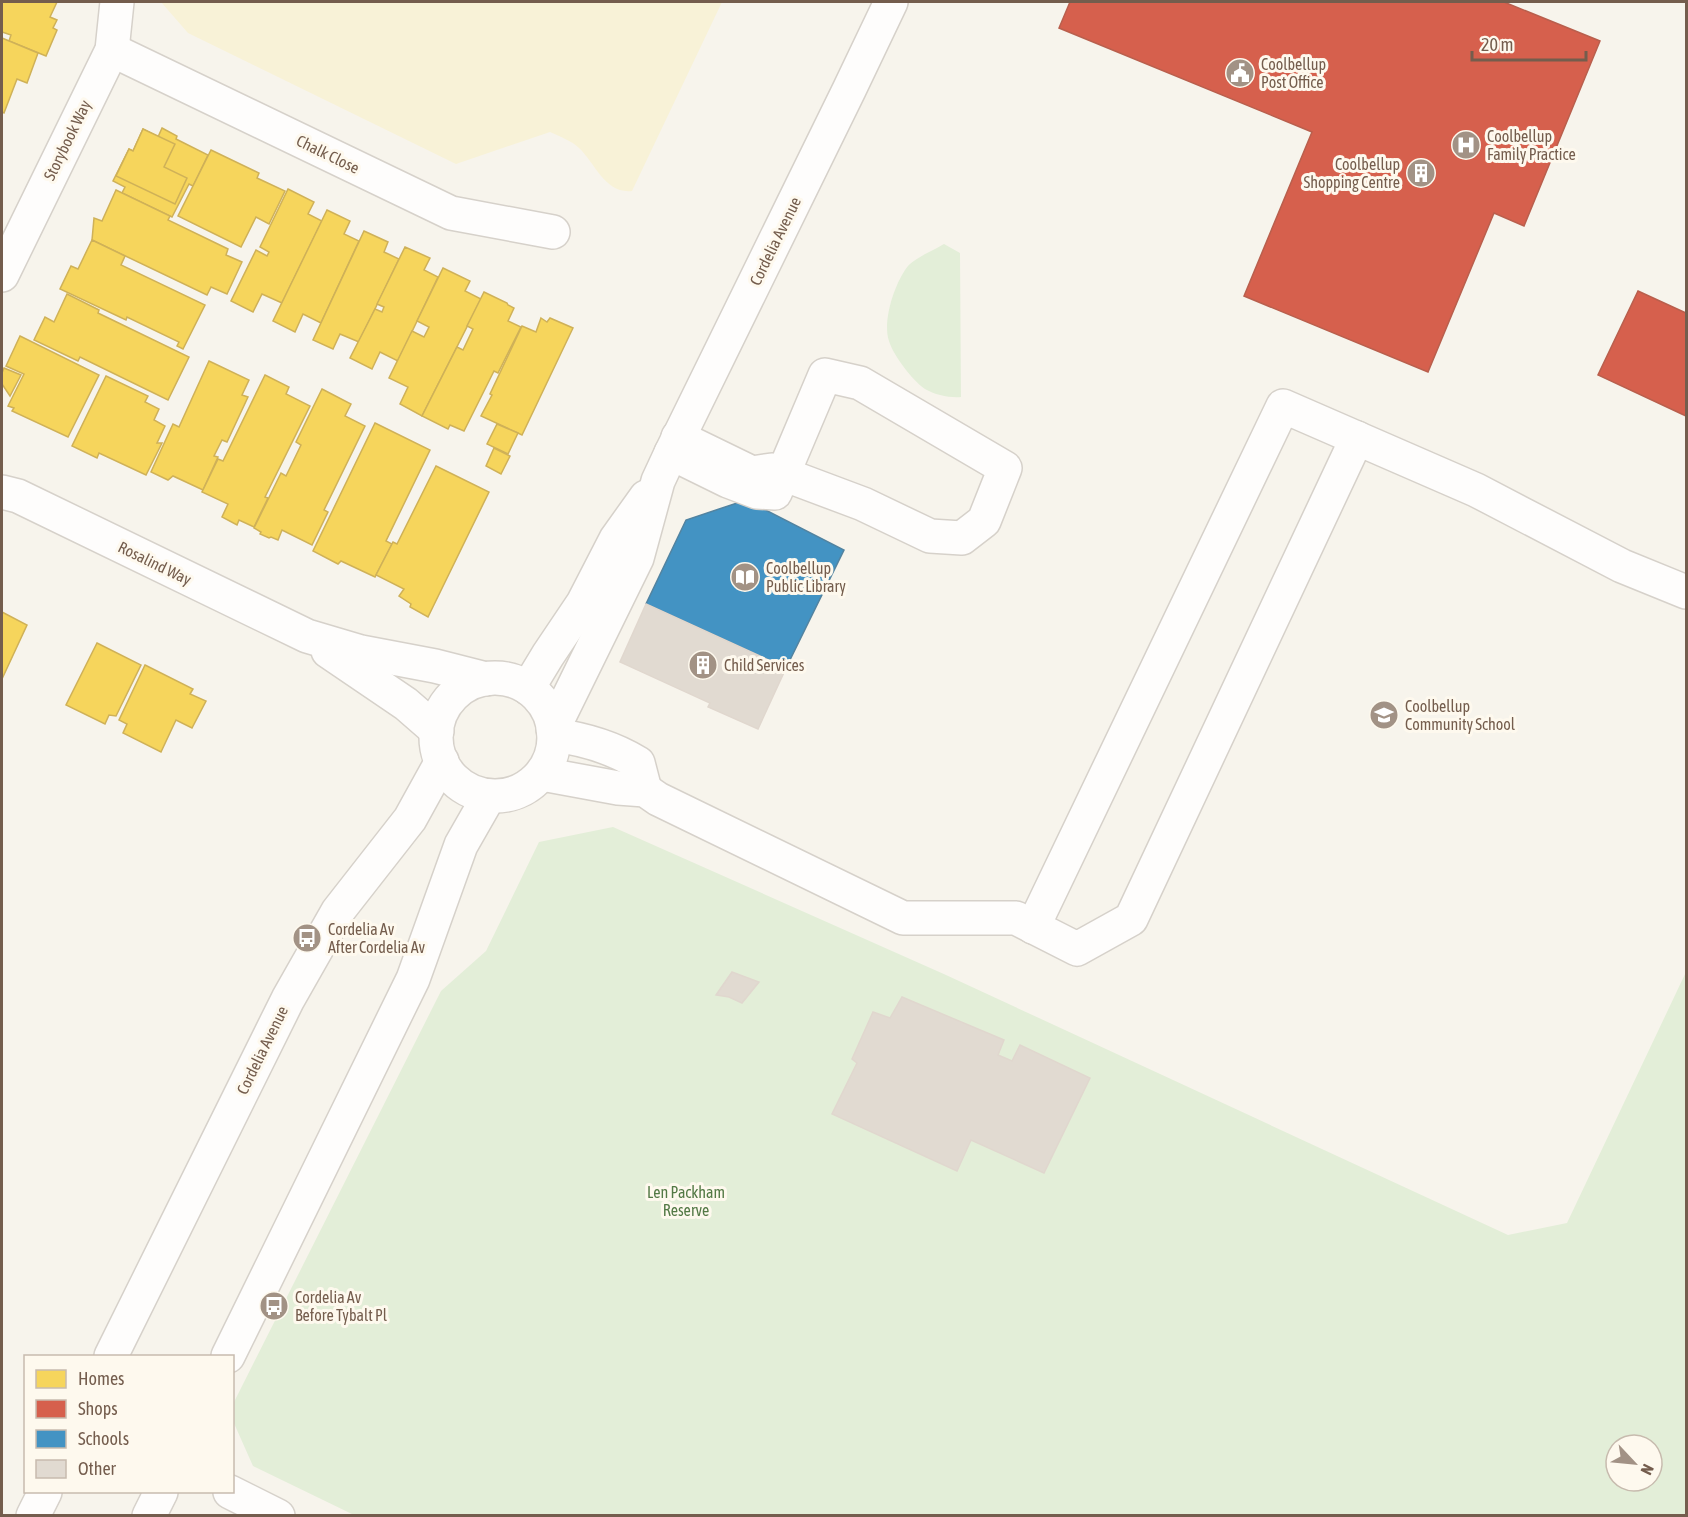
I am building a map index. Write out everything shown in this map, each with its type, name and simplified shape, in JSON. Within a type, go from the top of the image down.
[{"type":"street","name":"Storybook Way","points":[[2,275],[112,50],[117,2]]},
{"type":"street","name":"Cordelia Avenue","points":[[669,457],[891,2]]},
{"type":"street","name":"Chalk Close","points":[[112,50],[451,213],[553,232]]},
{"type":"street","points":[[669,457],[752,473],[772,470],[863,504],[930,536],[962,538],[984,521],[1005,468],[860,382],[825,375],[783,474]]},
{"type":"street","points":[[1033,927],[1282,406],[1476,490],[1622,566],[1686,592]]},
{"type":"street","points":[[542,774],[618,788],[645,790],[658,799],[903,918],[1016,918],[1077,950],[1131,919],[1357,438]]},
{"type":"street","points":[[528,688],[583,603],[616,539],[669,457]]},
{"type":"street","points":[[307,636],[406,704],[439,746],[450,775],[461,785],[475,792],[501,796],[524,789],[542,774],[548,764],[552,753],[554,732],[637,558],[669,457]]},
{"type":"street","name":"Rosalind Way","points":[[2,492],[18,496],[307,636]]},
{"type":"street","points":[[307,636],[361,652],[435,666],[486,679]]},
{"type":"street","points":[[439,746],[441,713],[452,697],[468,685],[486,679],[501,678],[515,681],[528,688],[542,700],[554,732]]},
{"type":"street","points":[[554,732],[582,738],[624,754],[638,763],[645,790]]},
{"type":"street","name":"Cordelia Avenue","points":[[111,1355],[288,999],[338,911],[410,819],[439,746]]},
{"type":"street","points":[[228,1355],[413,979],[461,845],[489,795]]},
{"type":"street","points":[[33,1515],[44,1493]]},
{"type":"street","points":[[149,1515],[160,1493]]},
{"type":"street","points":[[234,1493],[278,1515]]},
{"type":"green space","points":[[944,244],[960,253],[961,397],[938,394],[920,385],[899,360],[887,333],[891,302],[903,273],[915,260]]},
{"type":"green space","name":"Len Packham Reserve","points":[[613,827],[946,975],[1508,1235],[1567,1223],[1686,972],[1686,1515],[354,1515],[253,1466],[234,1423],[234,1402],[441,991],[486,951],[539,842]]},
{"type":"sand","points":[[161,2],[722,2],[632,191],[623,191],[608,183],[579,148],[550,132],[456,164],[188,33]]},
{"type":"building: Homes","points":[[2,2],[57,2],[50,17],[57,20],[53,28],[57,30],[46,56],[9,41],[11,35],[2,32]]},
{"type":"building: Homes","points":[[2,38],[38,53],[27,83],[17,79],[4,113],[2,112]]},
{"type":"building: Homes","points":[[162,128],[177,136],[176,139],[208,155],[193,186],[189,184],[172,217],[122,193],[125,187],[113,181],[129,149],[133,151],[143,129],[158,137]]},
{"type":"building: Homes","points":[[143,129],[175,144],[164,167],[187,178],[175,204],[116,176],[129,149],[133,151]]},
{"type":"building: Homes","points":[[211,150],[259,173],[257,178],[285,191],[269,224],[256,217],[241,247],[178,216]]},
{"type":"building: Homes","points":[[288,189],[314,202],[308,214],[322,221],[282,303],[262,294],[253,312],[231,301],[256,250],[267,256],[269,252],[260,247]]},
{"type":"building: Homes","points":[[116,190],[170,216],[168,220],[228,249],[226,255],[242,262],[227,294],[211,287],[207,295],[92,240],[94,218],[102,221]]},
{"type":"building: Homes","points":[[327,210],[350,221],[344,234],[359,241],[321,323],[303,314],[295,332],[273,321]]},
{"type":"building: Homes","points":[[364,231],[388,242],[384,252],[399,259],[359,342],[340,334],[333,349],[313,340]]},
{"type":"building: Homes","points":[[92,240],[125,256],[121,265],[205,305],[183,349],[177,346],[179,342],[60,289],[71,266],[78,269]]},
{"type":"building: Homes","points":[[405,247],[430,258],[424,270],[438,277],[398,361],[380,352],[372,369],[350,358],[375,309],[382,312],[384,307],[377,304]]},
{"type":"building: Homes","points":[[443,268],[470,281],[465,291],[481,299],[422,416],[400,404],[408,387],[389,378],[412,331],[424,337],[429,327],[417,321]]},
{"type":"building: Homes","points":[[484,292],[514,308],[508,321],[521,327],[498,373],[494,371],[464,431],[450,425],[448,429],[422,416],[457,347],[463,350],[473,329],[467,326]]},
{"type":"building: Homes","points":[[67,294],[99,310],[98,313],[189,357],[168,400],[80,357],[78,361],[34,340],[45,317],[54,322]]},
{"type":"building: Homes","points":[[541,318],[547,322],[550,318],[573,328],[522,435],[481,416],[522,326],[536,332]]},
{"type":"building: Homes","points":[[20,336],[99,375],[68,437],[12,411],[14,408],[8,406],[24,374],[6,366]]},
{"type":"building: Homes","points":[[209,361],[249,380],[242,395],[248,397],[227,442],[222,440],[214,456],[218,457],[203,490],[173,476],[168,480],[151,472],[173,424],[179,427]]},
{"type":"building: Homes","points":[[4,368],[21,375],[10,396],[2,384]]},
{"type":"building: Homes","points":[[265,375],[289,387],[286,394],[310,406],[265,497],[268,498],[254,527],[239,520],[237,525],[222,517],[228,504],[202,492],[218,459],[223,461]]},
{"type":"building: Homes","points":[[106,376],[148,396],[145,402],[159,409],[154,420],[165,426],[157,443],[162,443],[146,475],[99,453],[97,458],[72,446]]},
{"type":"building: Homes","points":[[322,389],[351,404],[345,416],[365,426],[324,510],[328,512],[312,545],[282,530],[278,540],[269,538],[254,528],[281,473],[286,476],[301,445],[296,442]]},
{"type":"building: Homes","points":[[375,423],[430,450],[386,541],[392,544],[375,577],[341,561],[338,564],[313,551]]},
{"type":"building: Homes","points":[[497,424],[518,433],[508,454],[487,444]]},
{"type":"building: Homes","points":[[494,448],[510,456],[501,474],[486,466]]},
{"type":"building: Homes","points":[[436,466],[489,492],[428,617],[410,607],[411,604],[399,596],[404,589],[376,575],[393,542],[397,544]]},
{"type":"building: Homes","points":[[2,612],[27,625],[2,679]]},
{"type":"building: Homes","points":[[97,643],[141,665],[116,716],[109,715],[105,724],[66,705]]},
{"type":"building: Homes","points":[[145,665],[193,689],[190,694],[206,701],[192,728],[176,720],[161,752],[123,733],[127,724],[119,720]]},
{"type":"building: Shops","name":"Coolbellup Shopping Centre","points":[[1070,2],[1504,2],[1600,41],[1524,226],[1494,213],[1428,372],[1244,296],[1312,132],[1059,28]]},
{"type":"building: Shops","points":[[1638,291],[1686,313],[1686,416],[1598,375]]},
{"type":"building: Schools","name":"Coolbellup Public Library","points":[[746,500],[844,550],[786,668],[646,604],[686,520]]},
{"type":"building: Other","name":"Child Services","points":[[646,604],[786,668],[758,729],[708,707],[710,703],[620,662]]},
{"type":"building: Other","points":[[732,972],[759,982],[742,1003],[729,997],[716,995]]},
{"type":"building: Other","points":[[902,997],[1004,1040],[998,1055],[1012,1061],[1020,1045],[1090,1078],[1044,1173],[971,1140],[957,1171],[832,1114],[857,1063],[852,1059],[873,1012],[890,1018]]},
{"type":"place","name":"Coolbellup Post Office","points":[[1240,73]]},
{"type":"place","name":"Coolbellup Family Practice","points":[[1466,145]]},
{"type":"place","name":"Coolbellup Shopping Centre","points":[[1421,173]]},
{"type":"place","name":"Coolbellup Public Library","points":[[745,577]]},
{"type":"place","name":"Child Services","points":[[703,665]]},
{"type":"place","name":"Coolbellup Community School","points":[[1384,715]]},
{"type":"place","name":"Cordelia Av After Cordelia Av","points":[[307,938]]},
{"type":"place","name":"Cordelia Av Before Tybalt Pl","points":[[274,1306]]}]
